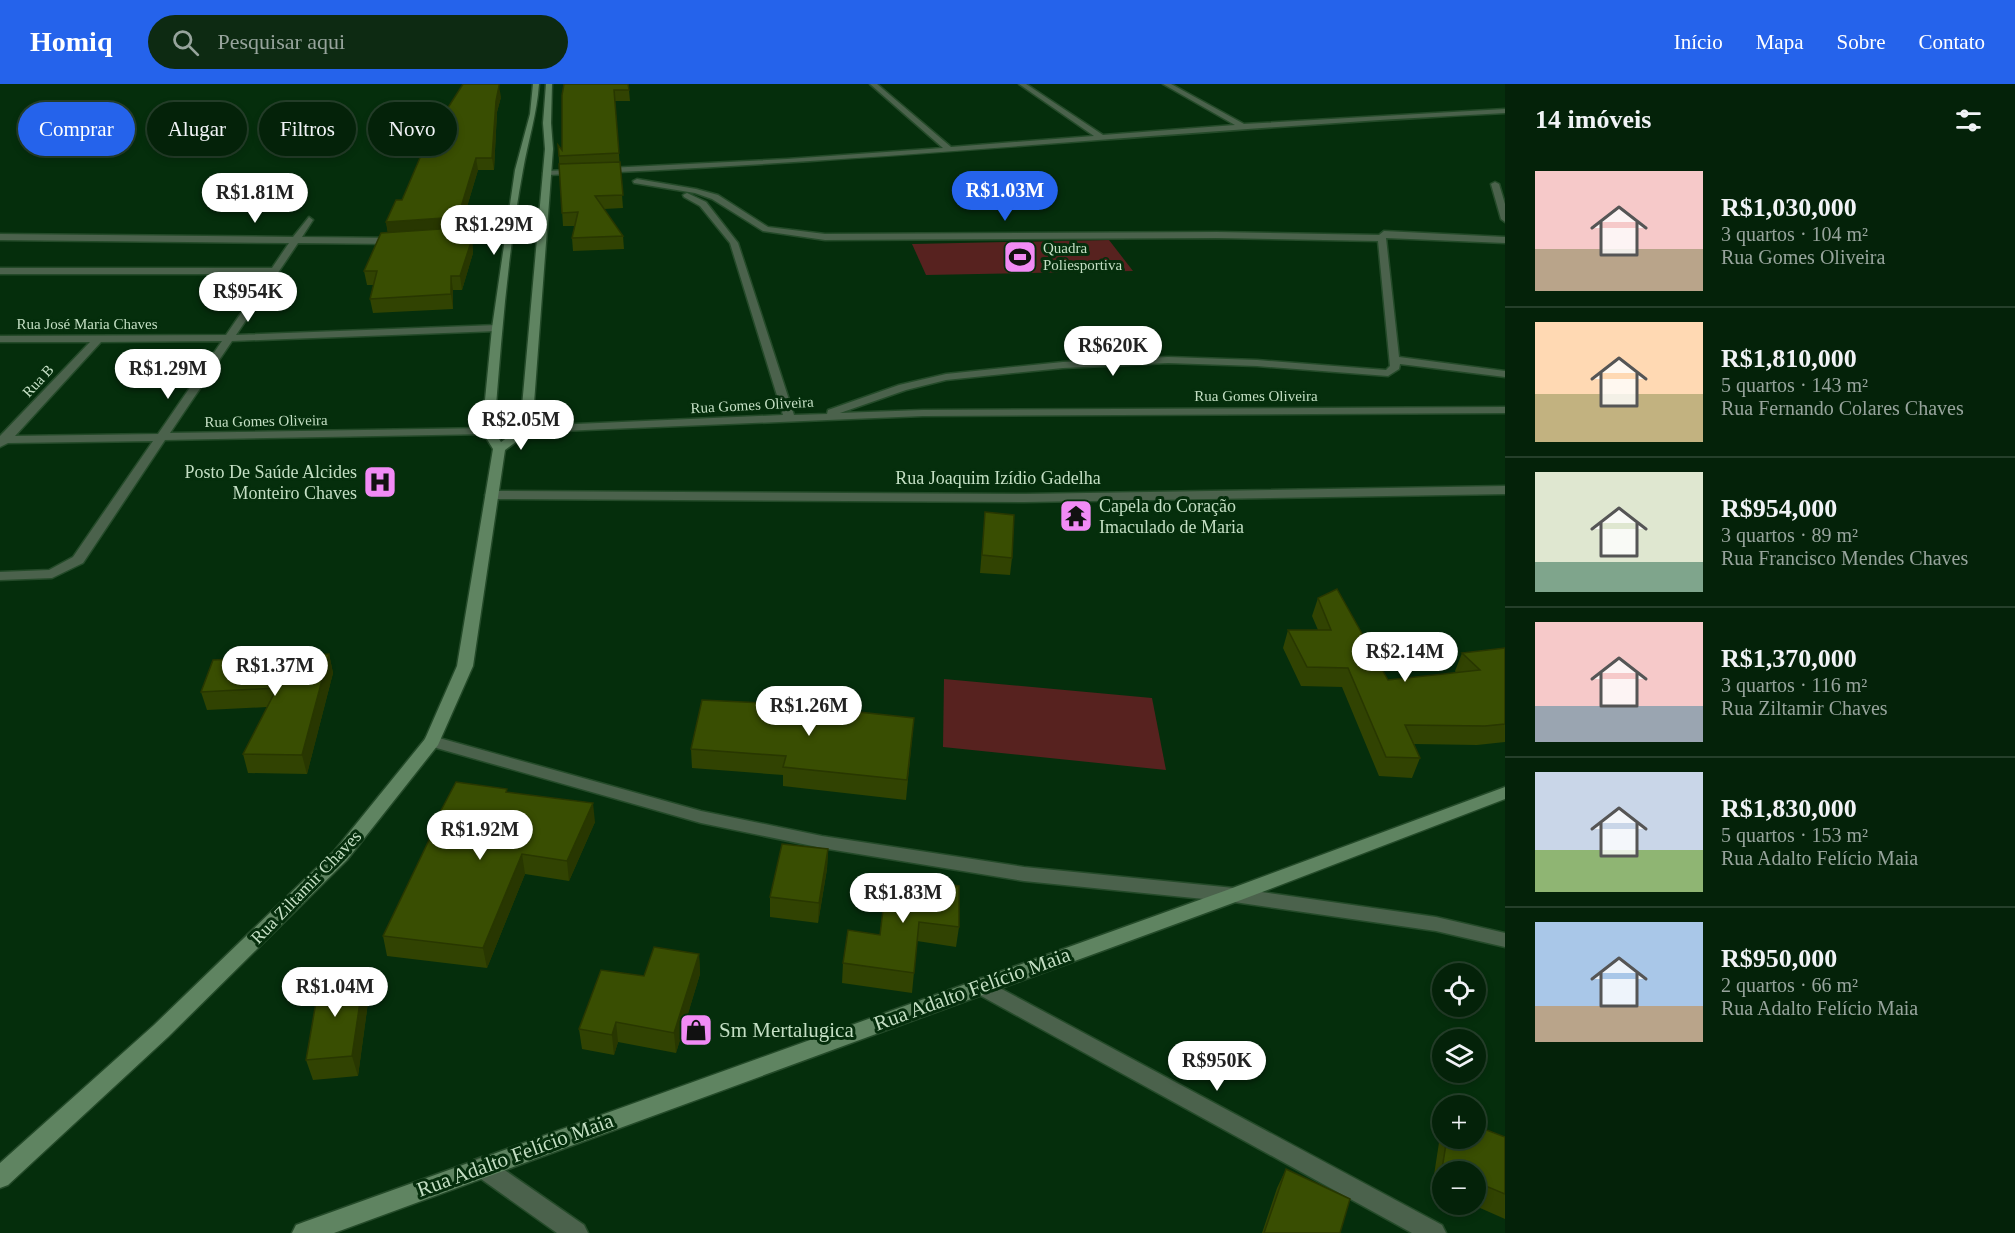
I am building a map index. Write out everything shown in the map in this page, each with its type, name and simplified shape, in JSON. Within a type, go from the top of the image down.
[{"type":"street","points":[[536,84],[533,114],[536,149],[547,173],[526,430],[499,450],[488,431],[497,328],[512,228],[536,149],[547,123],[549,84]]},
{"type":"street","points":[[873,84],[950,150]]},
{"type":"street","points":[[1023,84],[1102,138]]},
{"type":"street","points":[[1166,84],[1244,127]]},
{"type":"street","points":[[547,173],[950,150],[1244,127],[1505,111]]},
{"type":"street","points":[[591,172],[696,191],[715,197],[766,229],[825,237],[1217,235],[1382,238]]},
{"type":"street","points":[[637,181],[670,189],[704,204],[734,243],[789,418]]},
{"type":"street","points":[[1496,184],[1505,219]]},
{"type":"street","points":[[0,576],[52,574],[78,560],[294,238],[309,220]]},
{"type":"street","points":[[428,239],[512,228]]},
{"type":"street","points":[[817,417],[903,387],[946,377],[1063,365],[1179,361],[1257,363],[1383,374],[1395,367],[1382,238],[1384,234],[1505,240]]},
{"type":"street","points":[[0,237],[405,240]]},
{"type":"street","points":[[0,272],[274,271]]},
{"type":"street","name":"Rua José Maria Chaves","points":[[0,339],[229,338],[497,328]]},
{"type":"street","name":"Rua B","points":[[2,442],[99,338]]},
{"type":"street","points":[[1395,360],[1505,374]]},
{"type":"street","name":"Rua Gomes Oliveira","points":[[2,442],[526,430],[934,412],[1505,410]]},
{"type":"street","name":"Rua Ziltamir Chaves","points":[[0,1178],[161,1031],[341,855],[432,741],[465,666],[499,450]]},
{"type":"street","name":"Rua Joaquim Izídio Gadelha","points":[[491,495],[1024,498],[1503,491]]},
{"type":"street","points":[[432,741],[700,818],[822,842],[1024,874],[1234,895],[1436,924],[1505,940]]},
{"type":"street","name":"Rua Adalto Felício Maia","points":[[304,1233],[1234,895],[1505,793]]},
{"type":"street","points":[[981,986],[1434,1233]]},
{"type":"street","points":[[482,1167],[576,1233]]},
{"type":"shaded area","name":"Quadra Poliesportiva","points":[[1109,240],[1133,271],[926,275],[912,244]]},
{"type":"shaded area","points":[[944,679],[1152,698],[1166,770],[943,747]]},
{"type":"building","points":[[463,84],[499,84],[492,158],[476,158],[458,217],[386,222],[396,200],[402,200],[421,156],[457,156],[457,102],[452,102]]},
{"type":"building","points":[[564,84],[628,84],[629,90],[614,90],[619,153],[559,156],[558,145],[562,150]]},
{"type":"building","points":[[620,162],[623,195],[595,196],[623,236],[572,238],[578,212],[562,213],[559,164]]},
{"type":"building","points":[[455,228],[451,240],[472,239],[460,276],[451,276],[451,294],[370,299],[377,271],[364,271],[381,233]]},
{"type":"building","points":[[985,512],[1014,515],[1012,558],[982,555]]},
{"type":"building","points":[[1337,589],[1388,680],[1480,670],[1462,653],[1505,648],[1505,724],[1405,725],[1420,758],[1386,757],[1348,668],[1307,667],[1288,630],[1331,630],[1318,598]]},
{"type":"building","points":[[329,654],[302,755],[243,754],[277,688],[201,692],[213,660]]},
{"type":"building","points":[[702,700],[784,704],[914,718],[907,780],[783,767],[786,756],[691,749]]},
{"type":"building","points":[[456,782],[507,789],[506,792],[593,803],[567,861],[522,854],[483,948],[383,936],[431,836],[428,835]]},
{"type":"building","points":[[782,844],[828,849],[819,903],[770,897]]},
{"type":"building","points":[[887,876],[959,886],[959,927],[919,922],[914,973],[843,963],[848,930],[880,935]]},
{"type":"building","points":[[654,947],[699,954],[674,1033],[616,1022],[612,1035],[579,1029],[601,970],[644,976]]},
{"type":"building","points":[[364,975],[352,1056],[306,1060],[320,979]]},
{"type":"building","points":[[1486,1130],[1505,1137],[1505,1194],[1486,1186],[1486,1161],[1443,1161],[1445,1149],[1486,1149]]},
{"type":"building","points":[[1286,1169],[1350,1199],[1340,1233],[1264,1233]]},
{"type":"place","name":"Quadra Poliesportiva","points":[[1020,257]]},
{"type":"place","name":"Posto De Saúde Alcides Monteiro Chaves","points":[[380,482]]},
{"type":"place","name":"Capela do Coração Imaculado de Maria","points":[[1076,516]]},
{"type":"place","name":"Sm Mertalugica","points":[[696,1030]]}]
